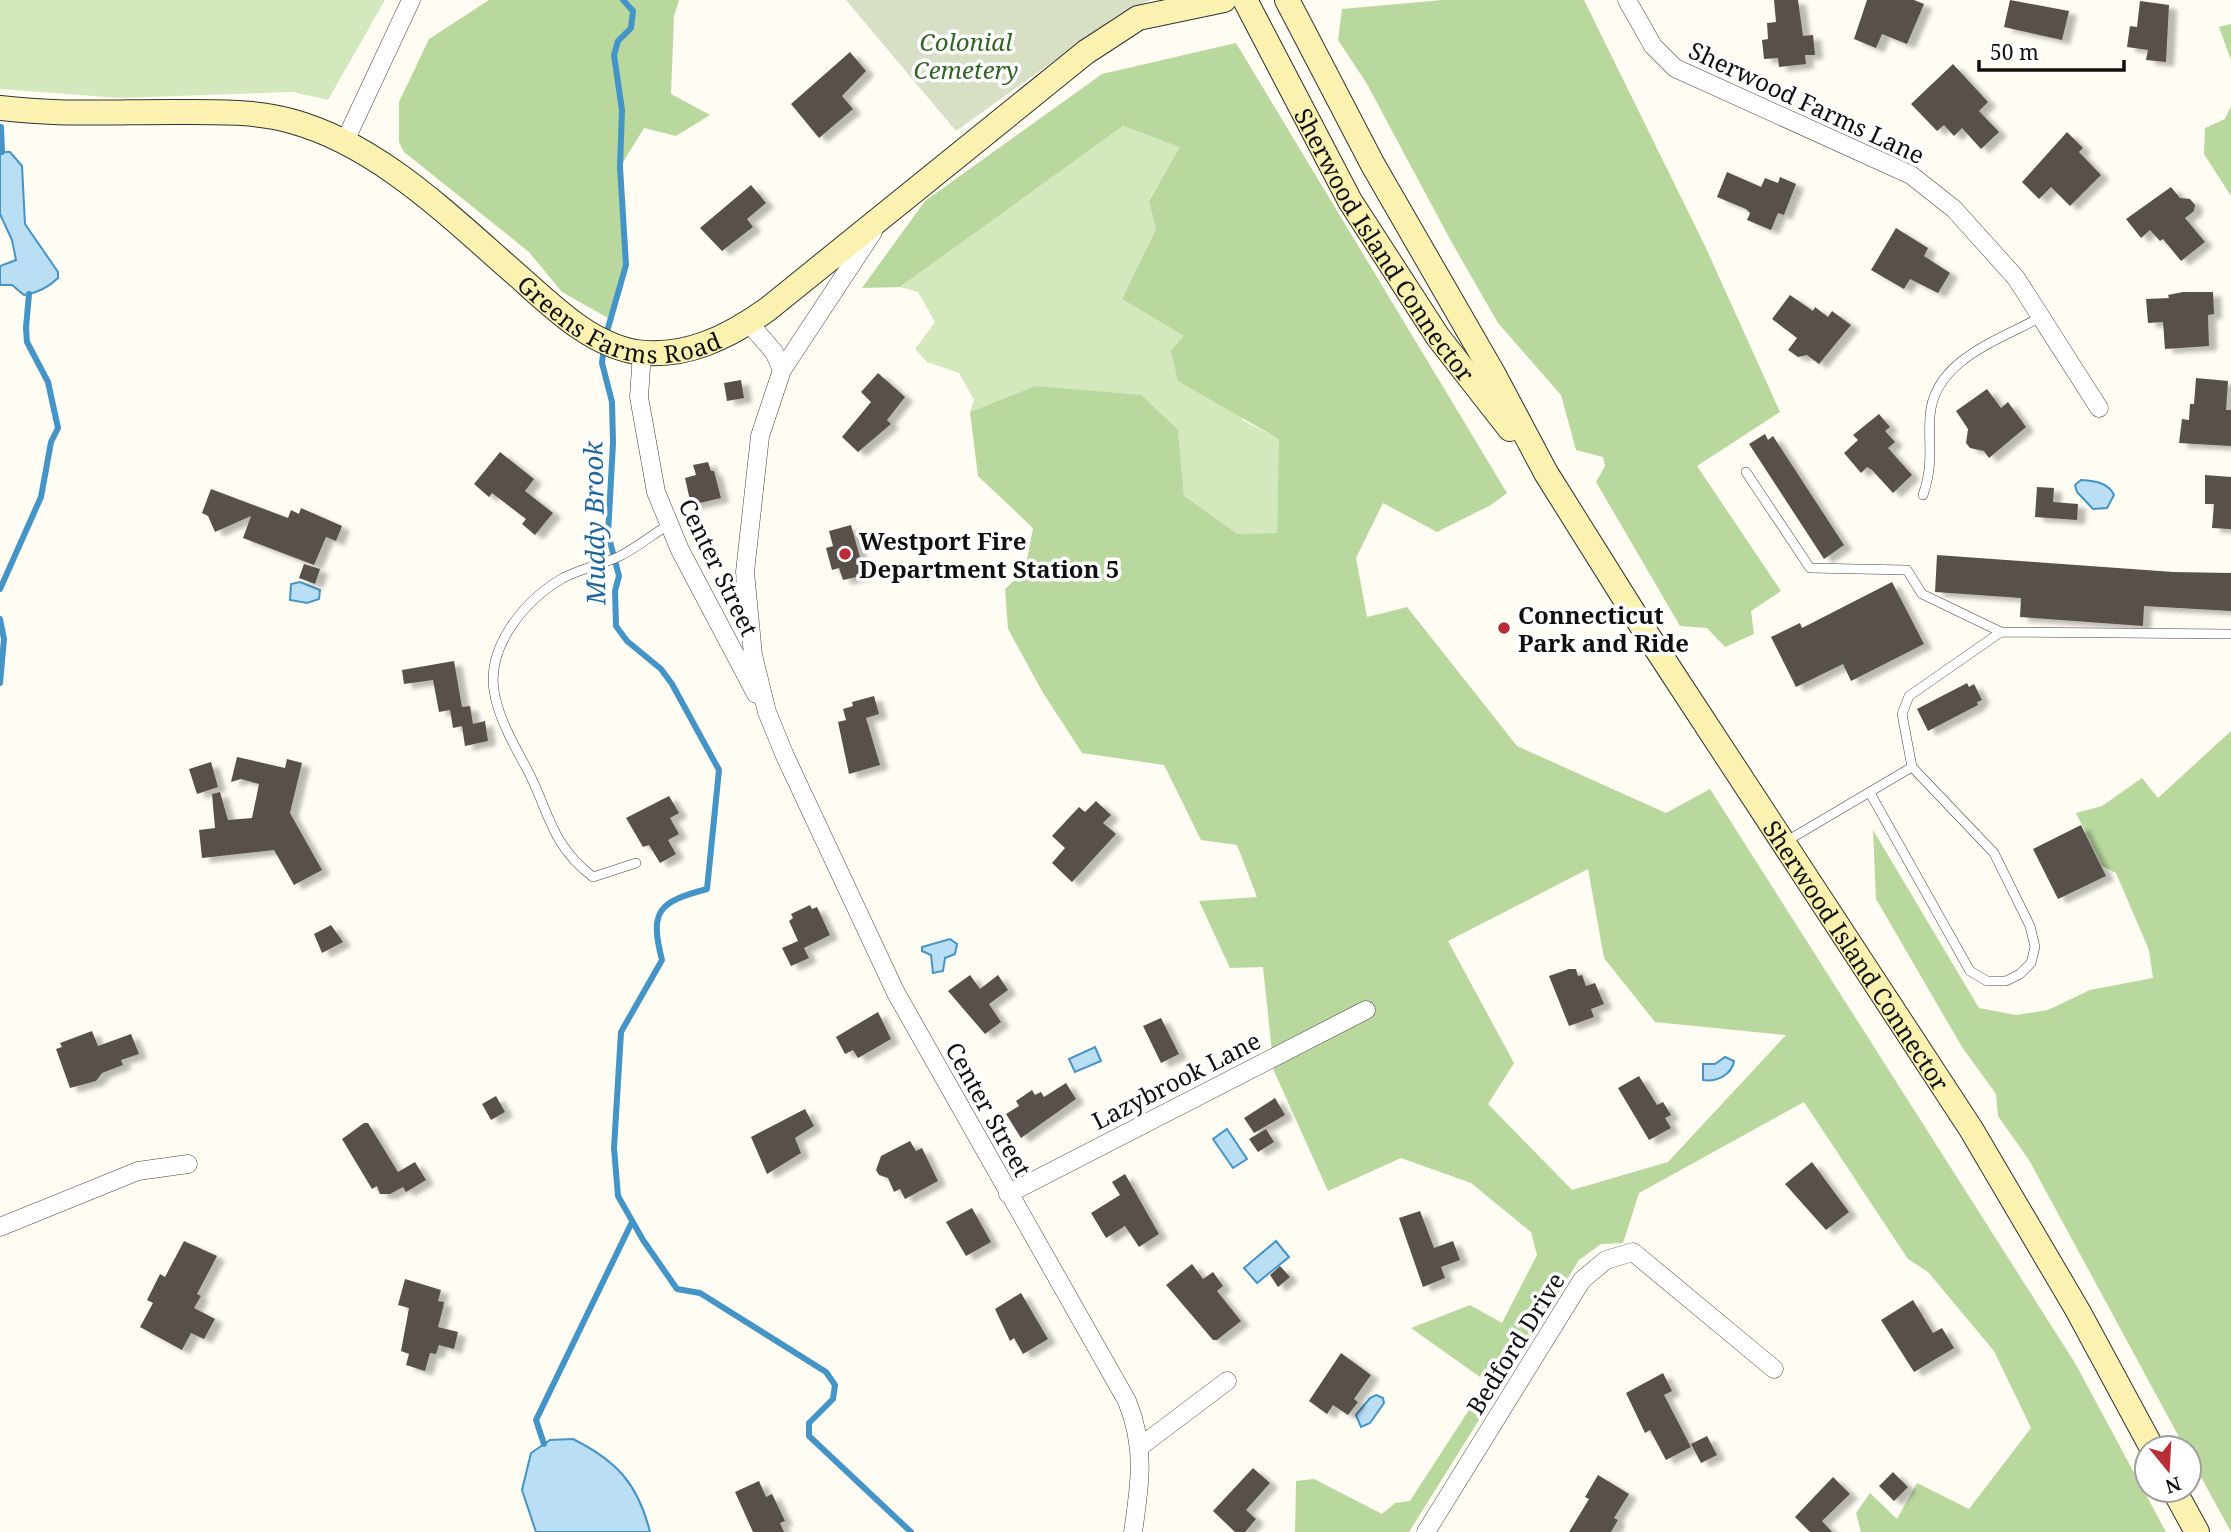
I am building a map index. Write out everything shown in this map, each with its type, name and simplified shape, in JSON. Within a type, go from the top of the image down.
[{"type":"main road","name":"Greens Farms Road","points":[[0,108],[41,113],[238,112],[289,120],[345,141],[392,171],[581,327],[632,350],[675,353],[697,347],[749,323],[1086,52],[1138,18],[1224,0]]},
{"type":"main road","name":"Sherwood Island Connector","points":[[1245,0],[1333,170],[1391,266],[1438,338],[1546,473]]},
{"type":"main road","name":"Sherwood Island Connector","points":[[1287,0],[1373,164],[1494,375],[1546,473],[2008,1189],[2144,1434]]},
{"type":"main road","points":[[2182,1504],[2197,1532]]},
{"type":"street","points":[[345,141],[411,0]]},
{"type":"street","name":"Sherwood Farms Lane","points":[[1627,0],[1653,46],[1689,76],[1911,175],[1954,209],[2016,278],[2099,408]]},
{"type":"street","name":"Center Street","points":[[768,712],[753,655],[745,572],[760,436],[782,370],[882,217]]},
{"type":"street","points":[[749,323],[774,352],[782,370]]},
{"type":"street","name":"Center Street","points":[[632,350],[656,492],[668,525],[768,712],[896,993],[1127,1401],[1141,1446],[1142,1472],[1133,1532]]},
{"type":"street","name":"Lazybrook Lane","points":[[1008,1194],[1366,1010]]},
{"type":"street","points":[[0,1227],[138,1171],[188,1164]]},
{"type":"street","name":"Bedford Drive","points":[[1426,1532],[1583,1280],[1606,1259],[1633,1252],[1774,1370]]},
{"type":"street","points":[[1141,1446],[1227,1381]]},
{"type":"lane","points":[[1923,495],[1931,470],[1931,412],[1942,379],[1955,365],[2041,317]]},
{"type":"lane","points":[[1746,472],[1810,568],[1906,570],[1922,594],[2001,632],[2231,634]]},
{"type":"lane","points":[[636,863],[593,877],[573,862],[551,829],[534,782],[514,744],[494,695],[494,672],[503,640],[516,618],[554,584],[620,556],[668,525]]},
{"type":"lane","points":[[1870,793],[1970,971],[1987,981],[2006,981],[2020,974],[2031,963],[2035,947],[2032,936],[1994,853],[1912,767],[1902,714],[1909,696],[2001,632]]},
{"type":"lane","points":[[1784,843],[1912,767]]},
{"type":"green space","points":[[0,0],[385,0],[328,100],[293,92],[119,98],[0,89]]},
{"type":"green space","points":[[489,0],[679,0],[674,16],[671,94],[710,115],[676,136],[644,128],[620,167],[626,265],[608,318],[562,292],[529,252],[404,152],[399,142],[399,102],[429,39]]},
{"type":"green space","name":"Colonial Cemetery","points":[[846,0],[1150,0],[1119,14],[956,131]]},
{"type":"green space","points":[[1443,0],[1584,0],[1705,246],[1780,412],[1697,466],[1781,591],[1751,611],[1754,634],[1725,647],[1707,628],[1680,626],[1596,482],[1605,466],[1603,457],[1576,450],[1561,395],[1498,323],[1367,84],[1338,40],[1342,9]]},
{"type":"green space","points":[[2231,24],[2231,60],[2219,27]]},
{"type":"green space","points":[[1236,43],[1507,493],[1491,505],[1437,532],[1383,503],[1356,558],[1367,617],[1407,607],[1517,746],[1666,813],[1710,789],[2075,1363],[2133,1471],[2133,1504],[2151,1504],[2166,1532],[1861,1532],[1856,1513],[1870,1493],[1897,1519],[1917,1483],[1969,1509],[2031,1428],[1994,1351],[1928,1272],[1908,1259],[1804,1102],[1639,1193],[1623,1243],[1601,1244],[1579,1260],[1409,1532],[1295,1532],[1296,1481],[1314,1479],[1382,1514],[1395,1503],[1410,1501],[1487,1382],[1411,1328],[1470,1305],[1502,1323],[1537,1255],[1531,1232],[1471,1183],[1401,1158],[1328,1191],[1274,1071],[1263,967],[1230,968],[1199,901],[1257,897],[1237,845],[1201,840],[1164,765],[1082,753],[1042,691],[1008,629],[1005,589],[1025,570],[1033,528],[978,476],[970,412],[1035,386],[1141,395],[1178,430],[1184,496],[1238,534],[1277,533],[1279,439],[1178,381],[1171,351],[1184,336],[1122,299],[1156,229],[1149,201],[1180,147],[1123,126],[900,287],[862,288],[925,201],[1102,74]],"holes":[[[1588,869],[1604,958],[1655,1022],[1786,1035],[1668,1162],[1572,1190],[1488,1104],[1514,1063],[1448,941]]]},
{"type":"green space","points":[[2231,106],[2231,196],[2204,154],[2205,128],[2225,119]]},
{"type":"green space","points":[[1123,126],[1181,147],[1149,200],[1156,229],[1122,299],[1184,336],[1244,421],[1280,439],[1277,534],[1238,534],[1184,496],[1178,430],[1035,386],[970,412],[974,400],[959,373],[927,362],[915,349],[935,322],[918,292],[900,287]]},
{"type":"green space","points":[[2231,731],[2231,1532],[2203,1481],[2203,1434],[2177,1434],[2029,1160],[1998,1116],[1996,1094],[1962,1047],[1876,899],[1873,830],[1979,1008],[2016,1015],[2048,1010],[2090,990],[2153,978],[2149,950],[2116,873],[2102,866],[2076,813],[2102,806],[2142,778],[2158,798]]},
{"type":"water","points":[[0,152],[10,152],[22,166],[25,224],[58,272],[58,278],[51,284],[24,295],[12,285],[0,285],[0,266],[16,260],[12,240],[0,214]]},
{"type":"water","points":[[2081,480],[2108,487],[2114,495],[2107,508],[2093,509],[2077,492],[2075,485]]},
{"type":"water","points":[[300,582],[320,590],[319,599],[307,603],[290,600],[291,584]]},
{"type":"water","points":[[950,939],[957,944],[955,954],[945,958],[943,971],[933,973],[931,955],[922,951],[922,947]]},
{"type":"water","points":[[1095,1047],[1101,1061],[1075,1072],[1069,1059]]},
{"type":"water","points":[[1725,1057],[1734,1061],[1727,1074],[1718,1079],[1703,1080],[1703,1064],[1715,1064]]},
{"type":"water","points":[[1227,1129],[1247,1159],[1233,1168],[1213,1139]]},
{"type":"water","points":[[1276,1241],[1289,1257],[1257,1283],[1244,1268]]},
{"type":"water","points":[[1376,1395],[1383,1398],[1384,1403],[1370,1423],[1361,1427],[1356,1415],[1370,1398]]},
{"type":"water","points":[[573,1439],[602,1456],[624,1476],[639,1500],[650,1532],[536,1532],[522,1490],[531,1453],[550,1440]]},
{"type":"building","points":[[1774,0],[1798,0],[1803,36],[1813,35],[1815,55],[1805,55],[1806,64],[1779,67],[1778,58],[1764,59],[1762,40],[1768,39],[1767,23],[1776,22]]},
{"type":"building","points":[[1867,0],[1914,0],[1924,4],[1907,44],[1882,34],[1876,48],[1854,39]]},
{"type":"building","points":[[2010,0],[2069,11],[2062,40],[2004,27]]},
{"type":"building","points":[[2140,1],[2169,5],[2166,62],[2146,60],[2148,50],[2127,47],[2130,26],[2137,27]]},
{"type":"building","points":[[850,52],[866,71],[842,96],[853,109],[819,138],[791,104]]},
{"type":"building","points":[[1953,64],[1988,102],[1979,111],[1999,132],[1981,149],[1962,128],[1954,136],[1944,125],[1937,131],[1911,104]]},
{"type":"building","points":[[2067,132],[2083,148],[2079,152],[2101,175],[2070,206],[2051,187],[2039,199],[2022,182]]},
{"type":"building","points":[[1727,172],[1761,187],[1765,178],[1778,183],[1780,177],[1796,184],[1784,215],[1778,213],[1771,230],[1747,220],[1750,213],[1746,209],[1717,197]]},
{"type":"building","points":[[751,185],[766,203],[747,219],[753,227],[722,251],[700,228]]},
{"type":"building","points":[[2171,187],[2180,198],[2190,199],[2195,205],[2194,211],[2185,218],[2205,242],[2181,261],[2163,239],[2160,241],[2150,230],[2141,238],[2126,219]]},
{"type":"building","points":[[1896,228],[1928,248],[1924,256],[1950,273],[1938,293],[1910,279],[1904,289],[1871,270]]},
{"type":"building","points":[[2213,292],[2214,314],[2208,315],[2209,346],[2165,349],[2163,322],[2148,323],[2146,299],[2169,298],[2168,295]]},
{"type":"building","points":[[1790,295],[1813,311],[1815,307],[1828,317],[1832,311],[1851,325],[1819,364],[1807,355],[1798,357],[1788,350],[1797,338],[1772,319]]},
{"type":"building","points":[[878,373],[905,397],[887,420],[891,424],[858,452],[842,437],[871,402],[861,392]]},
{"type":"building","points":[[2196,378],[2228,381],[2226,410],[2231,410],[2231,446],[2179,443],[2182,419],[2189,420],[2190,404],[2194,404]]},
{"type":"building","points":[[741,380],[744,398],[727,401],[724,383]]},
{"type":"building","points":[[1987,389],[2001,408],[2008,402],[2026,427],[1989,458],[1984,451],[1970,448],[1966,443],[1968,429],[1956,411]]},
{"type":"building","points":[[1879,414],[1890,427],[1885,431],[1895,442],[1888,448],[1912,475],[1893,493],[1872,470],[1867,467],[1861,473],[1844,453],[1858,440],[1853,435]]},
{"type":"building","points":[[1765,434],[1768,440],[1773,436],[1844,545],[1824,559],[1749,444]]},
{"type":"building","points":[[500,452],[534,479],[525,491],[553,513],[535,535],[522,524],[526,519],[492,493],[489,497],[474,484]]},
{"type":"building","points":[[708,462],[711,471],[714,471],[721,498],[691,505],[685,478],[696,475],[693,465]]},
{"type":"building","points":[[2205,475],[2231,477],[2231,529],[2212,528],[2214,504],[2205,504]]},
{"type":"building","points":[[2037,487],[2054,488],[2053,502],[2078,504],[2077,520],[2035,517]]},
{"type":"building","points":[[211,489],[288,518],[291,510],[299,514],[301,508],[342,526],[336,541],[326,537],[314,565],[243,538],[251,516],[215,532],[208,516],[202,513]]},
{"type":"building","name":"Westport Fire Department Station 5","points":[[851,525],[865,575],[843,580],[839,568],[832,570],[826,548],[833,546],[829,531]]},
{"type":"building","points":[[1937,555],[2173,572],[2231,573],[2231,611],[2144,606],[2143,626],[2020,617],[2021,598],[1935,592]]},
{"type":"building","points":[[304,564],[320,569],[315,584],[299,578]]},
{"type":"building","points":[[1892,582],[1924,644],[1851,681],[1843,664],[1796,687],[1771,637],[1800,623],[1802,628]]},
{"type":"building","points":[[454,661],[462,707],[470,706],[473,724],[485,721],[488,741],[465,746],[462,726],[453,728],[450,710],[439,712],[433,680],[404,684],[402,670]]},
{"type":"building","points":[[1967,683],[1969,687],[1974,684],[1982,700],[1977,702],[1978,705],[1928,731],[1917,709]]},
{"type":"building","points":[[874,696],[879,714],[866,718],[880,765],[849,774],[838,722],[846,720],[843,709],[853,706],[852,702]]},
{"type":"building","points":[[237,757],[285,768],[287,759],[302,763],[290,813],[322,870],[294,885],[274,850],[202,858],[199,830],[215,828],[212,794],[220,792],[228,820],[252,818],[259,784],[241,779],[231,782]]},
{"type":"building","points":[[211,762],[218,787],[197,794],[189,769]]},
{"type":"building","points":[[669,796],[679,813],[670,818],[679,834],[668,840],[676,854],[660,863],[649,845],[643,847],[626,818]]},
{"type":"building","points":[[1096,801],[1111,815],[1103,823],[1116,834],[1072,882],[1052,863],[1065,848],[1052,836],[1079,807],[1085,812]]},
{"type":"building","points":[[2081,825],[2106,876],[2058,899],[2033,849]]},
{"type":"building","points":[[810,905],[812,909],[817,907],[830,935],[804,948],[809,958],[791,966],[782,948],[798,941],[789,921],[793,918],[791,914]]},
{"type":"building","points":[[331,925],[343,942],[322,953],[314,934]]},
{"type":"building","points":[[1576,969],[1578,976],[1582,975],[1586,986],[1595,983],[1604,1004],[1591,1009],[1594,1017],[1569,1026],[1549,976]]},
{"type":"building","points":[[970,975],[980,989],[998,975],[1008,990],[989,1004],[1001,1022],[985,1034],[948,991]]},
{"type":"building","points":[[878,1012],[891,1039],[858,1058],[853,1050],[845,1054],[836,1037]]},
{"type":"building","points":[[1161,1018],[1179,1054],[1161,1063],[1143,1026]]},
{"type":"building","points":[[92,1031],[98,1046],[131,1034],[139,1054],[121,1060],[123,1065],[102,1073],[96,1081],[70,1088],[56,1049],[62,1047],[60,1043]]},
{"type":"building","points":[[1639,1076],[1657,1105],[1663,1102],[1671,1115],[1665,1118],[1671,1128],[1649,1140],[1618,1088]]},
{"type":"building","points":[[1066,1083],[1076,1099],[1021,1138],[1006,1114],[1019,1106],[1016,1101],[1032,1090],[1035,1095],[1041,1092],[1044,1097]]},
{"type":"building","points":[[496,1096],[505,1112],[491,1120],[482,1104]]},
{"type":"building","points":[[1275,1098],[1285,1115],[1254,1133],[1244,1118]]},
{"type":"building","points":[[805,1109],[814,1126],[795,1138],[801,1153],[767,1174],[751,1137]]},
{"type":"building","points":[[368,1123],[398,1172],[415,1162],[426,1180],[406,1192],[403,1187],[390,1194],[380,1194],[377,1186],[372,1189],[342,1139]]},
{"type":"building","points":[[1266,1129],[1274,1142],[1258,1152],[1249,1139]]},
{"type":"building","points":[[910,1141],[916,1151],[922,1148],[938,1181],[905,1199],[900,1189],[894,1192],[888,1178],[879,1175],[876,1170],[881,1156]]},
{"type":"building","points":[[1812,1162],[1849,1212],[1826,1230],[1785,1184]]},
{"type":"building","points":[[1125,1174],[1159,1234],[1139,1247],[1125,1226],[1106,1238],[1091,1213],[1120,1195],[1112,1182]]},
{"type":"building","points":[[972,1208],[991,1242],[966,1256],[946,1222]]},
{"type":"building","points":[[1420,1211],[1434,1248],[1453,1241],[1460,1260],[1441,1267],[1445,1278],[1423,1287],[1399,1218]]},
{"type":"building","points":[[184,1241],[217,1256],[197,1294],[201,1296],[194,1308],[215,1319],[204,1339],[191,1333],[182,1350],[140,1327],[153,1303],[147,1300],[160,1274],[165,1277]]},
{"type":"building","points":[[1192,1264],[1203,1279],[1213,1272],[1223,1286],[1217,1291],[1241,1321],[1217,1340],[1213,1340],[1166,1285]]},
{"type":"building","points":[[1280,1266],[1290,1277],[1278,1287],[1270,1275]]},
{"type":"building","points":[[405,1279],[441,1290],[438,1301],[444,1302],[438,1327],[458,1332],[454,1349],[439,1345],[436,1354],[430,1353],[425,1371],[406,1365],[409,1354],[401,1351],[409,1308],[398,1305]]},
{"type":"building","points":[[1021,1293],[1048,1339],[1023,1354],[1014,1338],[1010,1341],[995,1309]]},
{"type":"building","points":[[1913,1300],[1933,1333],[1942,1328],[1954,1348],[1914,1372],[1881,1320]]},
{"type":"building","points":[[1341,1353],[1371,1375],[1354,1399],[1358,1402],[1348,1415],[1333,1405],[1327,1414],[1309,1401]]},
{"type":"building","points":[[1663,1373],[1672,1391],[1664,1395],[1691,1447],[1666,1460],[1650,1430],[1645,1433],[1626,1393]]},
{"type":"building","points":[[1707,1436],[1717,1455],[1701,1463],[1691,1444]]},
{"type":"building","points":[[1253,1468],[1270,1483],[1246,1510],[1256,1519],[1245,1532],[1235,1532],[1213,1511]]},
{"type":"building","points":[[1893,1472],[1908,1487],[1894,1501],[1879,1486]]},
{"type":"building","points":[[1598,1475],[1629,1494],[1614,1518],[1618,1520],[1611,1532],[1569,1532],[1589,1499],[1585,1497]]},
{"type":"building","points":[[1833,1477],[1850,1494],[1822,1521],[1832,1532],[1810,1532],[1795,1517]]},
{"type":"building","points":[[759,1481],[766,1497],[772,1494],[785,1521],[780,1523],[784,1532],[753,1532],[735,1492]]},
{"type":"waterway","name":"Muddy Brook","points":[[606,335],[626,265],[620,167],[622,110],[614,55],[618,41],[631,28],[633,11],[623,0]]},
{"type":"waterway","points":[[1,127],[2,152]]},
{"type":"waterway","points":[[0,589],[41,497],[51,442],[58,428],[48,382],[27,342],[29,294]]},
{"type":"waterway","name":"Muddy Brook","points":[[604,346],[602,363],[612,402],[613,443],[608,534],[619,576],[615,591],[616,626],[627,641],[661,669],[672,684],[719,770],[707,889],[678,899],[662,911],[657,930],[662,960],[621,1032],[614,1148],[618,1196],[643,1240],[677,1289],[700,1293],[826,1372],[835,1385],[833,1399],[809,1423],[809,1436],[911,1532]]},
{"type":"waterway","points":[[0,619],[4,639],[0,683]]},
{"type":"waterway","points":[[544,1444],[536,1420],[632,1222]]},
{"type":"place","name":"Westport Fire Department Station 5","points":[[845,554]]},
{"type":"place","name":"Connecticut Park and Ride","points":[[1504,628]]}]
